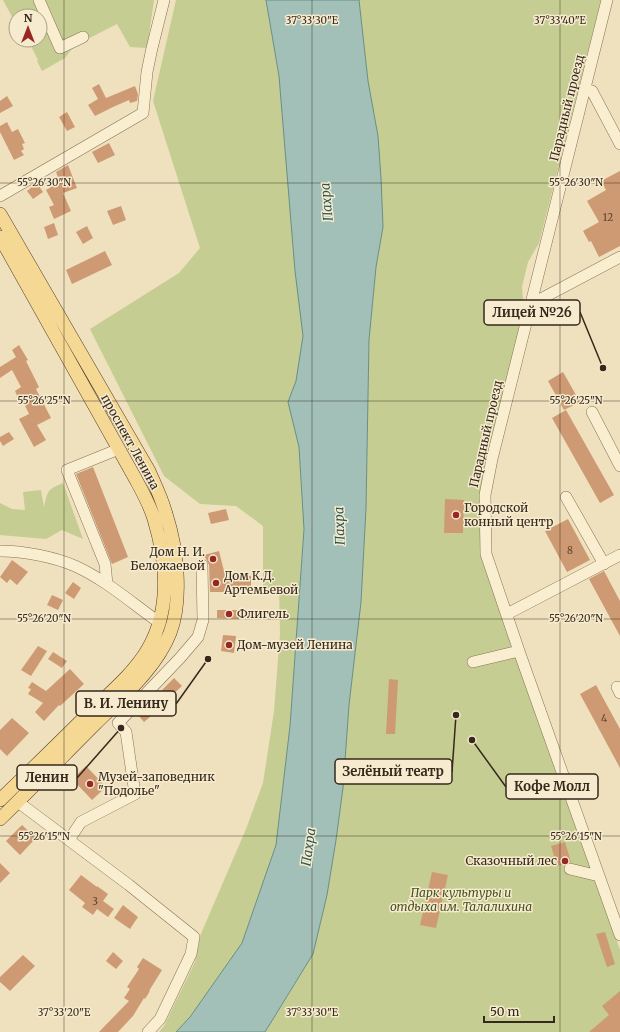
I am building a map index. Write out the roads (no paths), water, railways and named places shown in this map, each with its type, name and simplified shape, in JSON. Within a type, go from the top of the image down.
[{"type":"main road","name":"проспект Ленина","points":[[0,214],[149,471],[168,520],[175,549],[178,584],[176,608],[170,633],[160,652],[140,679],[18,802],[2,814]]},
{"type":"main road","name":"проспект Ленина","points":[[0,237],[135,478],[154,518],[165,581],[164,603],[160,623],[148,649],[128,676],[0,800]]},
{"type":"street","points":[[40,0],[60,48],[83,37]]},
{"type":"street","points":[[0,196],[143,113],[144,93],[150,54],[164,0]]},
{"type":"street","name":"Парадный проезд","points":[[607,0],[492,459],[485,494],[486,554],[599,876],[616,908],[620,935]]},
{"type":"street","points":[[585,89],[592,91],[620,144]]},
{"type":"street","points":[[532,299],[537,300],[620,257]]},
{"type":"street","points":[[592,412],[620,466]]},
{"type":"street","points":[[107,584],[105,564],[67,470],[119,449]]},
{"type":"street","points":[[566,496],[604,564]]},
{"type":"street","points":[[0,551],[48,557],[76,566],[107,584],[160,623]]},
{"type":"street","points":[[507,614],[620,556]]},
{"type":"street","points":[[68,840],[81,822],[135,794],[126,732],[118,722],[180,658],[198,637],[203,620],[202,565]]},
{"type":"street","points":[[473,662],[519,651]]},
{"type":"street","points":[[18,802],[129,885],[194,937],[191,954],[163,1013],[160,1019],[148,1032]]},
{"type":"street","points":[[570,869],[599,876]]},
{"type":"water","name":"Пахра","points":[[266,0],[359,0],[368,81],[378,136],[383,227],[376,267],[369,340],[366,508],[361,602],[349,705],[343,788],[336,840],[327,895],[313,954],[265,1032],[176,1032],[190,1017],[242,943],[276,845],[290,726],[304,529],[299,447],[288,402],[296,381],[303,336],[295,271],[279,76]]},
{"type":"place","name":"Лицей №26","points":[[603,368]]},
{"type":"place","name":"Городской конный центр","points":[[456,515]]},
{"type":"place","name":"Дом Н. И. Беложаевой","points":[[213,559]]},
{"type":"place","name":"Дом К.Д. Артемьевой","points":[[216,583]]},
{"type":"place","name":"Флигель","points":[[229,614]]},
{"type":"place","name":"Дом-музей Ленина","points":[[229,645]]},
{"type":"place","name":"В. И. Ленину","points":[[208,659]]},
{"type":"place","name":"Зелёный театр","points":[[456,715]]},
{"type":"place","name":"Ленин","points":[[121,728]]},
{"type":"place","name":"Кофе Молл","points":[[472,740]]},
{"type":"place","name":"Музей-заповедник \"Подолье\"","points":[[90,784]]},
{"type":"place","name":"Сказочный лес","points":[[565,861]]},
{"type":"park label","name":"Парк культуры и отдыха им. Талалихина","points":[[461,900]]}]
